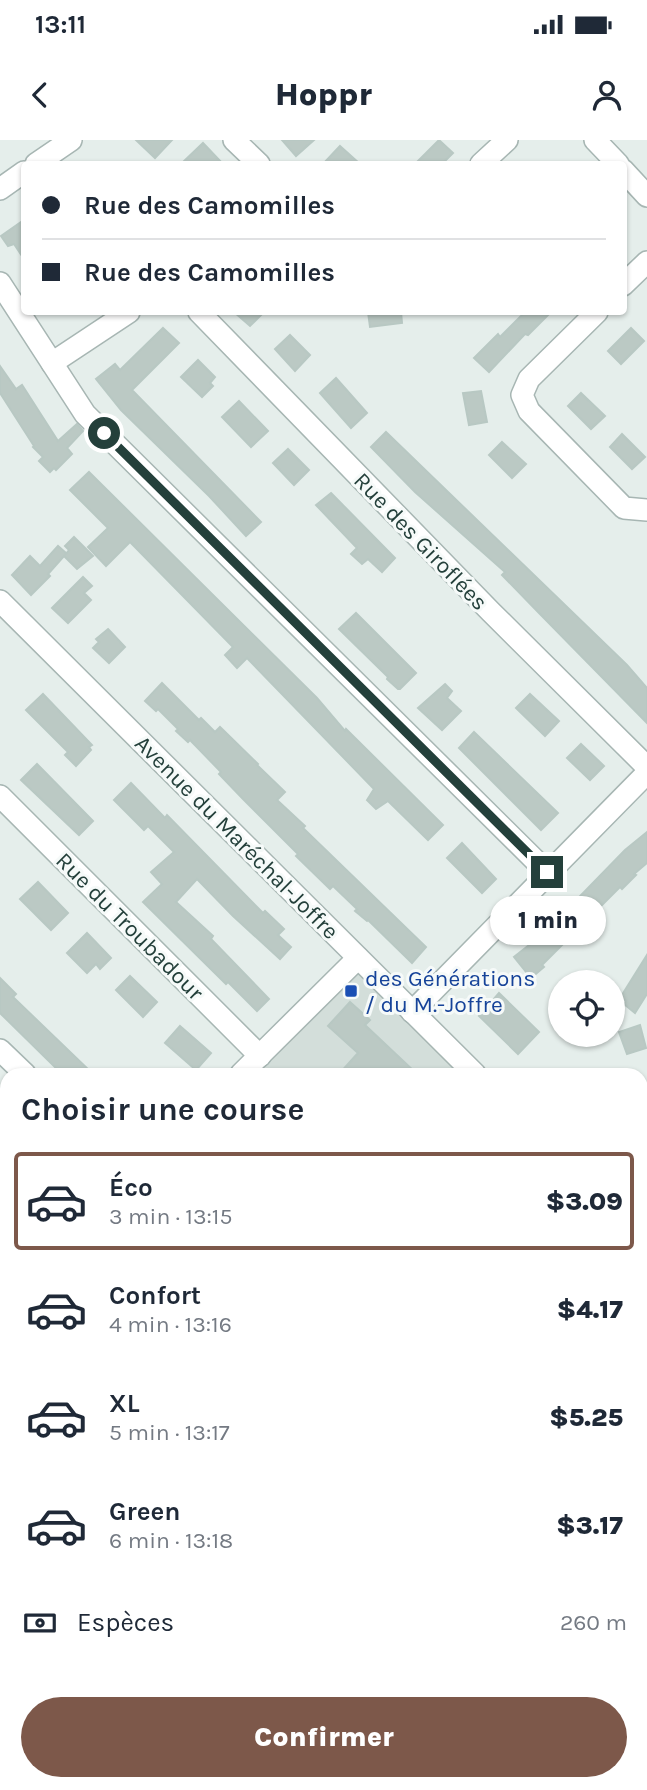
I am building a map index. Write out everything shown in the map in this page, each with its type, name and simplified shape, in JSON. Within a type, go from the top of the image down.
[{"type":"street","points":[[40,161],[71,140]]},
{"type":"street","points":[[234,140],[256,161]]},
{"type":"street","points":[[484,161],[507,140]]},
{"type":"street","points":[[595,140],[615,161]]},
{"type":"street","points":[[0,189],[21,174]]},
{"type":"street","points":[[627,174],[647,195]]},
{"type":"street","points":[[627,281],[647,261]]},
{"type":"street","points":[[0,283],[85,414],[547,872]]},
{"type":"street","points":[[52,363],[125,315]]},
{"type":"street","name":"Rue des Giroflées","points":[[202,315],[436,556],[647,767]]},
{"type":"street","points":[[594,315],[529,379],[522,395],[529,411],[624,508],[647,510]]},
{"type":"street","name":"Avenue du Maréchal-Joffre","points":[[0,601],[469,1068]]},
{"type":"street","points":[[412,1012],[647,773]]},
{"type":"street","name":"Rue du Troubadour","points":[[0,796],[260,1056]]},
{"type":"street","points":[[247,1068],[358,958]]},
{"type":"street","points":[[0,1050],[19,1068]]},
{"type":"shaded area","points":[[358,958],[470,1068],[247,1068]]},
{"type":"building","points":[[136,140],[172,140],[155,158]]},
{"type":"building","points":[[282,140],[314,140],[296,156]]},
{"type":"building","points":[[439,140],[453,153],[445,161],[418,161]]},
{"type":"building","points":[[203,143],[220,161],[184,161]]},
{"type":"building","points":[[340,146],[357,161],[326,161]]},
{"type":"building","points":[[21,222],[21,254],[14,244],[8,246],[1,236]]},
{"type":"building","points":[[237,315],[261,315],[250,326]]},
{"type":"building","points":[[368,315],[401,315],[402,323],[370,327]]},
{"type":"building","points":[[522,315],[548,315],[528,335],[525,334],[489,372],[474,358],[498,334],[500,337]]},
{"type":"building","points":[[163,328],[179,343],[132,390],[261,522],[246,536],[121,410],[96,379],[115,364],[120,370]]},
{"type":"building","points":[[631,328],[644,341],[621,364],[608,351]]},
{"type":"building","points":[[290,335],[310,355],[295,371],[275,349]]},
{"type":"building","points":[[198,360],[215,377],[210,383],[213,386],[202,397],[181,377]]},
{"type":"building","points":[[0,366],[16,389],[22,385],[58,441],[77,424],[83,431],[67,448],[72,454],[56,470],[54,468],[50,472],[39,461],[43,457],[33,447],[0,393]]},
{"type":"building","points":[[336,378],[367,413],[351,428],[320,393]]},
{"type":"building","points":[[481,391],[487,422],[469,425],[463,393]]},
{"type":"building","points":[[581,393],[605,416],[591,429],[568,406]]},
{"type":"building","points":[[239,401],[268,431],[251,447],[222,417]]},
{"type":"building","points":[[386,432],[627,665],[647,688],[647,723],[502,575],[505,572],[415,492],[371,447]]},
{"type":"building","points":[[622,434],[645,457],[632,469],[610,447]]},
{"type":"building","points":[[502,442],[526,464],[512,478],[489,455]]},
{"type":"building","points":[[288,449],[309,470],[294,485],[273,463]]},
{"type":"building","points":[[89,472],[317,698],[345,731],[346,729],[443,825],[428,840],[388,801],[376,809],[367,800],[374,789],[247,658],[237,668],[225,655],[233,647],[130,542],[106,566],[88,547],[108,528],[70,490]]},
{"type":"building","points":[[331,493],[395,558],[382,572],[368,559],[362,564],[351,554],[357,548],[316,505]]},
{"type":"building","points":[[74,537],[93,556],[77,569],[64,556],[48,574],[50,576],[31,595],[12,575],[30,556],[40,566],[58,546],[65,555],[69,550],[65,546]]},
{"type":"building","points":[[83,577],[92,586],[84,593],[91,600],[68,623],[52,608]]},
{"type":"building","points":[[356,613],[416,673],[400,689],[339,629]]},
{"type":"building","points":[[108,629],[125,647],[109,663],[93,648],[99,642],[96,639]]},
{"type":"building","points":[[162,683],[199,720],[201,718],[215,732],[220,727],[258,764],[285,792],[277,800],[426,947],[412,963],[368,920],[355,911],[357,909],[333,886],[330,889],[296,856],[298,854],[219,774],[221,772],[190,740],[188,742],[158,709],[156,711],[145,701]]},
{"type":"building","points":[[445,684],[452,691],[447,698],[461,711],[442,730],[418,708]]},
{"type":"building","points":[[43,694],[92,745],[89,747],[91,750],[76,766],[65,755],[68,752],[26,710]]},
{"type":"building","points":[[530,694],[559,721],[545,736],[516,708]]},
{"type":"building","points":[[474,732],[558,813],[541,830],[459,748]]},
{"type":"building","points":[[581,744],[604,766],[590,780],[567,758]]},
{"type":"building","points":[[37,764],[93,821],[79,835],[21,780]]},
{"type":"building","points":[[131,783],[165,818],[167,815],[263,913],[265,911],[284,929],[278,935],[291,947],[280,959],[197,879],[176,902],[213,936],[211,939],[269,999],[257,1011],[143,902],[162,884],[151,872],[174,852],[148,826],[144,830],[114,800]]},
{"type":"building","points":[[647,832],[647,863],[531,978],[514,957],[552,925],[625,850]]},
{"type":"building","points":[[462,843],[496,879],[482,893],[447,858]]},
{"type":"building","points":[[38,882],[68,913],[51,930],[20,899]]},
{"type":"building","points":[[87,933],[111,958],[100,969],[96,964],[87,973],[67,953]]},
{"type":"building","points":[[647,955],[647,994],[635,1013],[625,1005],[625,990]]},
{"type":"building","points":[[130,976],[157,1002],[143,1017],[116,990]]},
{"type":"building","points":[[0,978],[16,994],[13,997],[87,1068],[56,1068],[0,1013]]},
{"type":"building","points":[[499,993],[539,1032],[518,1054],[479,1016]]},
{"type":"building","points":[[350,1002],[370,1020],[365,1025],[411,1068],[344,1068],[358,1053],[328,1026]]},
{"type":"building","points":[[640,1025],[646,1048],[627,1054],[625,1030]]},
{"type":"building","points":[[180,1026],[211,1053],[198,1068],[194,1068],[165,1043]]},
{"type":"place","name":"des Générations / du M.-Joffre","points":[[351,991]]},
{"type":"route","points":[[104,433],[547,872]]}]
